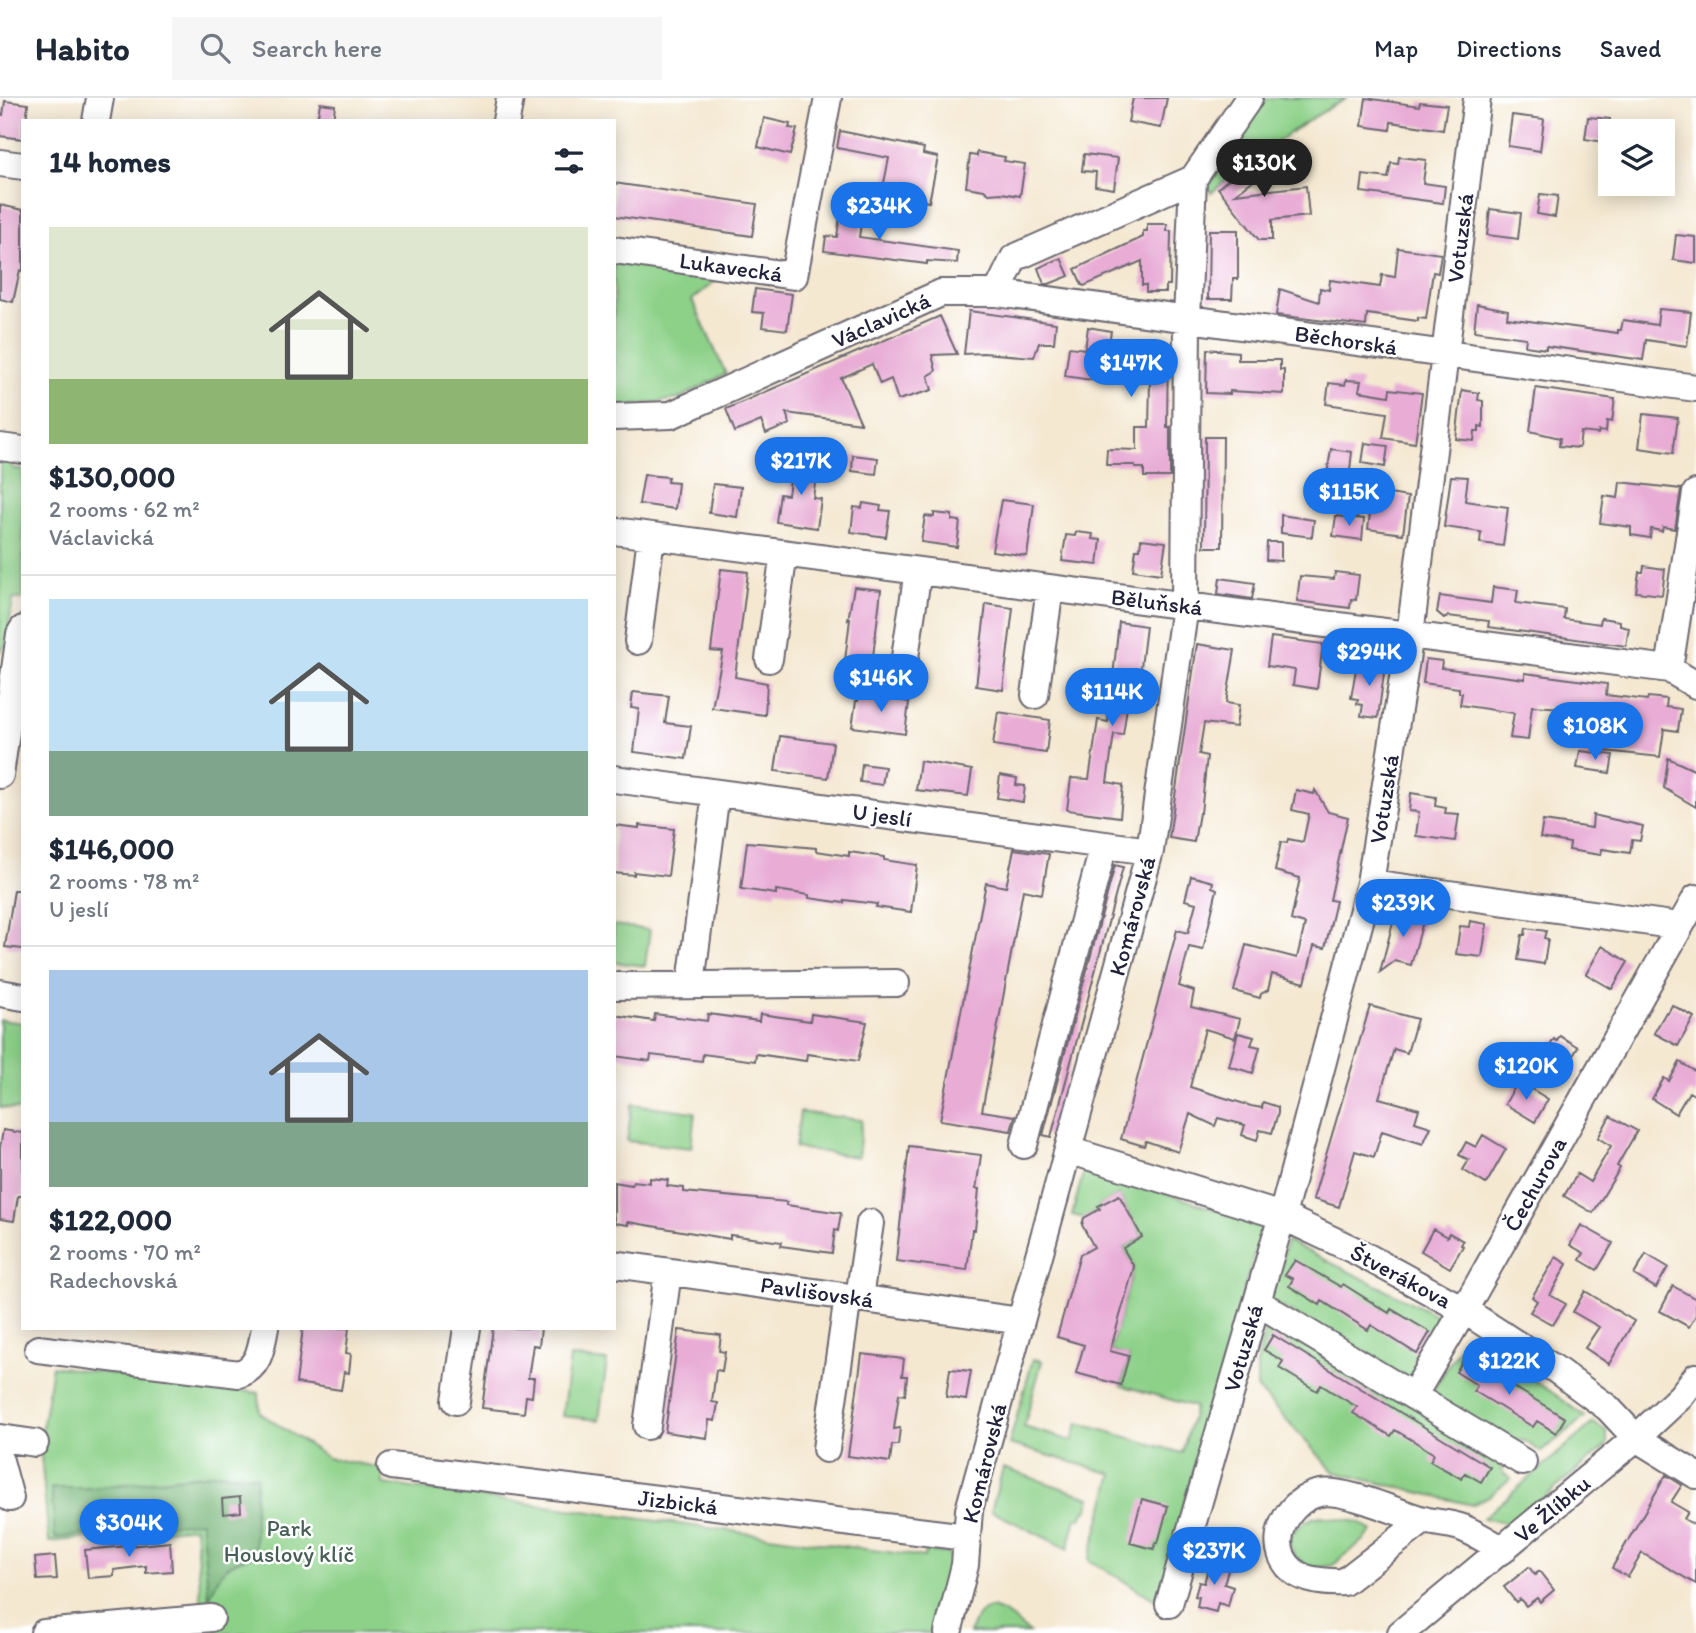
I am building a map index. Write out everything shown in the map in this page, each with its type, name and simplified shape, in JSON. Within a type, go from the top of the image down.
[{"type":"street","points":[[96,119],[100,98]]},
{"type":"street","points":[[506,119],[510,98]]},
{"type":"street","name":"Lukavecká","points":[[616,250],[794,276],[828,98]]},
{"type":"street","points":[[997,293],[1014,258],[1194,179],[1249,98]]},
{"type":"street","name":"Votuzská","points":[[1170,1604],[1282,1216],[1370,883],[1410,635],[1477,98]]},
{"type":"street","points":[[0,163],[21,166]]},
{"type":"street","name":"Komárovská","points":[[948,1633],[965,1565],[969,1510],[1150,851],[1185,606],[1187,319],[1194,179]]},
{"type":"street","name":"Václavická","points":[[616,416],[671,415],[941,293],[997,293]]},
{"type":"street","name":"Běchorská","points":[[997,293],[1696,388]]},
{"type":"street","points":[[0,447],[21,450]]},
{"type":"street","points":[[1669,669],[1696,493]]},
{"type":"street","name":"Běluňská","points":[[616,531],[1669,669],[1696,685]]},
{"type":"street","points":[[638,642],[651,536]]},
{"type":"street","points":[[769,659],[784,553]]},
{"type":"street","points":[[902,677],[918,570]]},
{"type":"street","points":[[1035,695],[1050,588]]},
{"type":"street","points":[[0,775],[12,678],[21,632]]},
{"type":"street","name":"U jeslí","points":[[616,779],[1150,851]]},
{"type":"street","points":[[691,984],[716,793]]},
{"type":"street","points":[[1024,1145],[1104,845]]},
{"type":"street","points":[[1370,883],[1679,926]]},
{"type":"street","name":"Čechurova","points":[[1413,1396],[1696,898]]},
{"type":"street","points":[[616,986],[895,983]]},
{"type":"street","points":[[0,993],[21,997]]},
{"type":"street","name":"Štverákova","points":[[1068,1150],[1282,1216],[1360,1253],[1464,1310],[1555,1369],[1608,1408],[1636,1438],[1696,1475]]},
{"type":"street","points":[[826,1449],[870,1223]]},
{"type":"street","name":"Pavlišovská","points":[[616,1264],[1021,1321]]},
{"type":"street","points":[[647,1426],[668,1272]]},
{"type":"street","points":[[1257,1302],[1523,1462]]},
{"type":"street","points":[[38,1349],[239,1374],[250,1369],[258,1357],[265,1330]]},
{"type":"street","points":[[456,1401],[467,1330]]},
{"type":"street","name":"Ve Žlíbku","points":[[1401,1633],[1636,1438],[1680,1397],[1696,1377]]},
{"type":"street","points":[[0,1438],[35,1443]]},
{"type":"street","points":[[0,1461],[10,1498]]},
{"type":"street","name":"Jizbická","points":[[391,1466],[966,1537]]},
{"type":"street","points":[[1424,1520],[1344,1582],[1328,1582],[1297,1574],[1287,1564],[1280,1548],[1280,1533],[1290,1512],[1301,1501],[1331,1491],[1424,1520],[1460,1528],[1503,1550]]},
{"type":"street","points":[[44,1633],[211,1618]]},
{"type":"green space","points":[[1267,98],[1347,98],[1277,142],[1211,193],[1208,187]]},
{"type":"green space","points":[[616,258],[725,273],[692,300],[726,374],[678,399],[616,408]]},
{"type":"green space","points":[[0,461],[21,470],[21,599],[13,599],[6,644],[0,652]]},
{"type":"green space","points":[[616,925],[650,930],[645,966],[616,962]]},
{"type":"green space","points":[[0,1020],[21,1023],[21,1110],[0,1107]]},
{"type":"green space","points":[[632,1104],[695,1112],[691,1148],[627,1141]]},
{"type":"green space","points":[[800,1112],[862,1120],[858,1157],[795,1148]]},
{"type":"green space","points":[[1085,1166],[1262,1225],[1157,1601],[1089,1560],[1113,1474],[1009,1444],[1033,1359],[1042,1361],[1024,1427],[1072,1441],[1078,1423],[1182,1453],[1195,1407],[1121,1385],[1129,1357],[1110,1351],[1134,1267],[1123,1248],[1142,1237],[1119,1195],[1084,1218],[1072,1215]]},
{"type":"green space","points":[[1287,1241],[1427,1310],[1447,1323],[1408,1380],[1270,1300]]},
{"type":"green space","points":[[1268,1317],[1498,1457],[1503,1473],[1511,1478],[1489,1496],[1472,1505],[1334,1472],[1257,1388],[1257,1365]]},
{"type":"green space","points":[[1466,1336],[1585,1417],[1541,1452],[1523,1440],[1506,1443],[1430,1396]]},
{"type":"green space","points":[[570,1357],[607,1361],[599,1420],[562,1416]]},
{"type":"green space","name":"Park Houslový klíč","points":[[52,1366],[259,1393],[260,1413],[328,1458],[383,1468],[383,1484],[924,1557],[925,1550],[948,1554],[952,1562],[934,1633],[204,1633],[195,1527],[49,1542],[40,1444]]},
{"type":"green space","points":[[1593,1423],[1607,1431],[1607,1445],[1525,1514],[1509,1524],[1483,1518]]},
{"type":"green space","points":[[1003,1468],[1091,1498],[1081,1519],[1076,1518],[1068,1549],[991,1511]]},
{"type":"green space","points":[[218,1473],[257,1476],[255,1555],[224,1569],[209,1599],[201,1521],[55,1538],[51,1488],[90,1488]]},
{"type":"green space","points":[[1320,1516],[1358,1522],[1372,1531],[1333,1565],[1310,1569],[1291,1549],[1291,1536],[1300,1525]]},
{"type":"green space","points":[[992,1608],[1005,1613],[1029,1633],[970,1633],[977,1617]]},
{"type":"building","points":[[1133,98],[1167,98],[1161,128],[1128,122]]},
{"type":"building","points":[[1366,98],[1419,106],[1420,102],[1447,105],[1443,130],[1391,122],[1390,130],[1362,126]]},
{"type":"building","points":[[5,101],[28,104],[26,119],[21,119],[21,139],[0,136],[0,114],[3,115]]},
{"type":"building","points":[[320,103],[335,105],[333,119],[317,119]]},
{"type":"building","points":[[1512,115],[1544,119],[1540,151],[1508,146]]},
{"type":"building","points":[[1588,117],[1610,119],[1598,119],[1598,141],[1585,139]]},
{"type":"building","points":[[764,118],[790,124],[789,128],[797,129],[790,155],[758,147]]},
{"type":"building","points":[[840,131],[924,148],[923,154],[938,157],[929,202],[882,193],[889,158],[837,148]]},
{"type":"building","points":[[1264,150],[1275,164],[1235,194],[1306,186],[1309,216],[1272,220],[1272,240],[1259,240],[1218,188]]},
{"type":"building","points":[[977,152],[1005,157],[1004,161],[1025,164],[1020,196],[989,194],[984,190],[966,187],[970,155],[977,156]]},
{"type":"building","points":[[1084,154],[1118,158],[1114,189],[1095,186],[1096,172],[1082,171]]},
{"type":"building","points":[[1399,157],[1426,160],[1423,183],[1445,186],[1443,203],[1361,192],[1363,175],[1388,178],[1391,163],[1398,164]]},
{"type":"building","points":[[616,183],[757,204],[752,236],[616,216]]},
{"type":"building","points":[[1540,194],[1558,196],[1555,217],[1537,214]]},
{"type":"building","points":[[842,201],[864,204],[859,237],[958,251],[957,263],[927,261],[927,264],[824,251],[826,236],[837,237]]},
{"type":"building","points":[[0,205],[21,210],[21,270],[13,302],[0,299]]},
{"type":"building","points":[[1490,209],[1521,213],[1518,239],[1487,235]]},
{"type":"building","points":[[1147,224],[1167,224],[1167,231],[1171,231],[1170,285],[1166,285],[1166,292],[1146,292],[1146,285],[1142,285],[1142,261],[1082,285],[1075,269],[1143,237]]},
{"type":"building","points":[[1209,230],[1238,230],[1238,279],[1233,279],[1232,299],[1208,299]]},
{"type":"building","points":[[1676,235],[1696,237],[1696,263],[1673,260]]},
{"type":"building","points":[[1398,248],[1441,254],[1438,273],[1433,272],[1426,319],[1418,318],[1418,321],[1367,314],[1366,326],[1276,315],[1280,289],[1319,302],[1320,288],[1329,290],[1330,280],[1380,287],[1382,275],[1395,277]]},
{"type":"building","points":[[1061,258],[1069,276],[1044,284],[1038,268]]},
{"type":"building","points":[[755,289],[792,294],[787,330],[762,327],[764,313],[752,312]]},
{"type":"building","points":[[1477,304],[1508,310],[1507,318],[1618,333],[1623,320],[1657,325],[1659,309],[1691,312],[1687,346],[1646,340],[1643,360],[1546,346],[1546,349],[1525,346],[1526,338],[1474,331]]},
{"type":"building","points":[[969,311],[1056,323],[1054,343],[1039,343],[1034,357],[964,354]]},
{"type":"building","points":[[940,316],[957,354],[932,355],[936,371],[928,376],[932,390],[898,400],[891,379],[880,384],[872,364],[841,378],[861,423],[786,413],[790,424],[766,434],[761,421],[735,432],[726,409]]},
{"type":"building","points":[[1088,327],[1111,331],[1107,356],[1150,356],[1150,350],[1168,351],[1167,427],[1170,427],[1170,477],[1144,477],[1144,468],[1135,468],[1135,465],[1106,465],[1107,449],[1137,450],[1137,427],[1149,427],[1150,382],[1131,381],[1132,379],[1128,379],[1129,375],[1092,374],[1091,380],[1065,376],[1069,347],[1085,349]]},
{"type":"building","points":[[1207,349],[1238,352],[1238,360],[1280,360],[1280,370],[1284,370],[1284,394],[1230,391],[1230,394],[1206,393]]},
{"type":"building","points":[[1346,380],[1361,381],[1359,391],[1389,396],[1390,389],[1422,393],[1415,443],[1383,438],[1387,413],[1326,404],[1329,383],[1345,385]]},
{"type":"building","points":[[1536,388],[1615,399],[1612,422],[1607,421],[1606,432],[1581,432],[1579,448],[1559,446],[1560,438],[1530,431]]},
{"type":"building","points":[[1462,390],[1479,393],[1478,400],[1483,401],[1483,427],[1479,426],[1479,431],[1475,431],[1474,441],[1456,439]]},
{"type":"building","points":[[1643,414],[1678,418],[1673,453],[1639,448]]},
{"type":"building","points":[[1205,437],[1223,437],[1222,547],[1204,547]]},
{"type":"building","points":[[1365,443],[1388,446],[1385,467],[1362,463]]},
{"type":"building","points":[[1331,449],[1352,452],[1349,478],[1327,475]]},
{"type":"building","points":[[853,455],[878,458],[876,474],[852,471]]},
{"type":"building","points":[[793,459],[818,462],[813,498],[821,499],[817,528],[776,522],[780,494],[788,495]]},
{"type":"building","points":[[644,475],[668,477],[667,482],[678,483],[675,509],[639,504]]},
{"type":"building","points":[[1451,476],[1468,477],[1465,501],[1508,507],[1503,546],[1480,543],[1481,532],[1444,527]]},
{"type":"building","points":[[1620,482],[1681,489],[1675,529],[1651,529],[1650,538],[1631,535],[1631,527],[1600,523],[1604,496],[1618,498]]},
{"type":"building","points":[[713,484],[741,487],[737,517],[709,513]]},
{"type":"building","points":[[1383,493],[1408,497],[1403,534],[1368,529],[1372,498],[1382,499]]},
{"type":"building","points":[[1001,500],[1034,504],[1027,556],[992,551]]},
{"type":"building","points":[[863,503],[881,506],[880,510],[890,511],[886,537],[851,532],[854,507],[862,508]]},
{"type":"building","points":[[934,513],[952,515],[952,520],[960,521],[957,547],[921,542],[925,516],[934,517]]},
{"type":"building","points":[[1281,515],[1314,520],[1312,537],[1281,533]]},
{"type":"building","points":[[1336,516],[1364,519],[1362,540],[1333,536]]},
{"type":"building","points":[[1076,532],[1093,534],[1092,539],[1101,540],[1098,565],[1062,561],[1066,535],[1075,536]]},
{"type":"building","points":[[1141,539],[1166,542],[1161,574],[1133,570],[1136,549],[1140,549]]},
{"type":"building","points":[[1267,542],[1281,542],[1281,561],[1266,560]]},
{"type":"building","points":[[1644,566],[1665,569],[1662,595],[1636,592],[1639,572],[1643,572]]},
{"type":"building","points":[[721,569],[748,572],[735,677],[767,683],[765,715],[712,708],[723,652],[711,651]]},
{"type":"building","points":[[1335,572],[1359,575],[1356,600],[1351,599],[1350,608],[1297,601],[1300,576],[1334,579]]},
{"type":"building","points":[[1220,578],[1255,583],[1252,599],[1218,594]]},
{"type":"building","points":[[854,587],[881,590],[871,673],[844,669]]},
{"type":"building","points":[[1493,587],[1518,590],[1516,603],[1565,609],[1564,619],[1600,624],[1601,618],[1620,621],[1620,626],[1629,628],[1626,646],[1488,627],[1489,621],[1448,616],[1444,618],[1437,612],[1440,596],[1491,603]]},
{"type":"building","points":[[986,604],[1013,608],[1003,690],[976,686]]},
{"type":"building","points":[[1119,622],[1146,626],[1136,708],[1127,707],[1123,735],[1114,734],[1107,782],[1123,785],[1120,817],[1067,810],[1071,778],[1089,779],[1098,720],[1108,722]]},
{"type":"building","points":[[1271,637],[1323,644],[1317,689],[1293,685],[1295,670],[1267,666]]},
{"type":"building","points":[[1197,644],[1235,650],[1226,703],[1239,705],[1236,727],[1204,723],[1199,754],[1207,756],[1201,813],[1194,842],[1169,838]]},
{"type":"building","points":[[1426,659],[1442,661],[1441,668],[1525,679],[1525,673],[1607,684],[1606,695],[1647,700],[1648,697],[1667,699],[1666,707],[1681,709],[1678,731],[1664,729],[1660,757],[1605,751],[1609,710],[1566,705],[1566,708],[1532,706],[1528,740],[1510,738],[1514,713],[1460,705],[1462,693],[1459,693],[1459,688],[1423,683]]},
{"type":"building","points":[[1357,663],[1385,666],[1378,718],[1361,716],[1363,705],[1357,704],[1358,699],[1351,698]]},
{"type":"building","points":[[633,692],[669,696],[665,723],[691,726],[686,759],[634,752],[639,709],[631,708]]},
{"type":"building","points":[[859,694],[909,702],[905,734],[852,727]]},
{"type":"building","points":[[998,712],[1050,720],[1046,753],[993,745]]},
{"type":"building","points":[[780,736],[833,743],[828,778],[775,771]]},
{"type":"building","points":[[1580,751],[1613,755],[1610,773],[1577,768]]},
{"type":"building","points":[[1668,758],[1696,771],[1696,807],[1664,788]]},
{"type":"building","points":[[920,761],[972,770],[968,796],[916,790]]},
{"type":"building","points":[[862,764],[885,767],[882,785],[860,782]]},
{"type":"building","points":[[1000,775],[1017,778],[1016,785],[1025,786],[1023,802],[997,798]]},
{"type":"building","points":[[1296,790],[1314,794],[1315,790],[1328,812],[1348,817],[1330,900],[1336,901],[1325,948],[1314,946],[1305,983],[1272,974],[1268,990],[1261,994],[1260,998],[1234,991],[1246,945],[1297,958],[1305,924],[1291,920],[1300,878],[1275,871],[1281,842],[1287,843],[1288,839],[1303,842],[1309,814],[1292,810]]},
{"type":"building","points":[[1411,793],[1436,797],[1435,806],[1446,808],[1445,813],[1459,814],[1455,841],[1416,836],[1419,812],[1409,811]]},
{"type":"building","points":[[1593,815],[1643,826],[1640,841],[1632,840],[1630,853],[1602,849],[1601,855],[1569,850],[1570,843],[1540,838],[1543,821],[1592,828]]},
{"type":"building","points":[[616,825],[674,829],[668,876],[634,872],[634,875],[616,873]]},
{"type":"building","points":[[747,842],[816,848],[816,851],[849,856],[849,852],[917,865],[911,912],[876,907],[877,904],[809,898],[809,895],[776,890],[776,894],[741,889]]},
{"type":"building","points":[[1014,849],[1049,854],[1042,894],[1023,890],[982,1111],[1015,1116],[1011,1131],[940,1120],[986,883],[1006,887]]},
{"type":"building","points":[[1115,865],[1123,867],[1051,1137],[1043,1135]]},
{"type":"building","points":[[1191,876],[1213,882],[1212,887],[1217,889],[1203,950],[1189,947],[1179,986],[1194,991],[1191,1007],[1240,1019],[1235,1038],[1205,1029],[1190,1087],[1251,1106],[1262,1108],[1263,1102],[1278,1107],[1278,1113],[1272,1133],[1260,1130],[1257,1140],[1242,1135],[1245,1125],[1218,1118],[1215,1126],[1190,1114],[1178,1152],[1146,1141],[1144,1146],[1121,1139],[1177,930],[1188,933],[1196,903],[1185,900]]},
{"type":"building","points":[[14,890],[21,890],[21,949],[5,947]]},
{"type":"building","points":[[1396,911],[1424,918],[1411,965],[1395,961],[1380,972]]},
{"type":"building","points":[[1470,921],[1487,924],[1482,957],[1456,954],[1460,926],[1469,927]]},
{"type":"building","points":[[1526,928],[1546,931],[1544,938],[1548,939],[1544,964],[1518,960],[1522,935],[1525,935]]},
{"type":"building","points":[[1602,946],[1628,962],[1612,989],[1586,974]]},
{"type":"building","points":[[1672,1005],[1694,1017],[1678,1046],[1654,1033]]},
{"type":"building","points":[[1370,1006],[1417,1019],[1407,1053],[1394,1049],[1379,1098],[1419,1109],[1415,1122],[1431,1127],[1423,1144],[1382,1131],[1374,1157],[1355,1151],[1339,1207],[1313,1199]]},
{"type":"building","points":[[655,1014],[707,1021],[708,1014],[759,1021],[760,1014],[810,1021],[811,1014],[867,1022],[858,1061],[807,1054],[806,1061],[756,1054],[755,1061],[703,1054],[702,1061],[651,1055],[650,1061],[616,1056],[616,1015],[654,1021]]},
{"type":"building","points":[[1238,1033],[1254,1037],[1251,1045],[1260,1047],[1253,1073],[1229,1066]]},
{"type":"building","points":[[1560,1036],[1578,1047],[1563,1074],[1541,1061],[1554,1039],[1557,1041]]},
{"type":"building","points":[[1490,1048],[1517,1063],[1508,1078],[1482,1063]]},
{"type":"building","points":[[1680,1062],[1696,1072],[1696,1096],[1689,1092],[1676,1114],[1652,1099],[1664,1078],[1669,1081]]},
{"type":"building","points":[[1518,1081],[1548,1099],[1535,1122],[1505,1104]]},
{"type":"building","points":[[1610,1116],[1637,1131],[1617,1166],[1620,1168],[1593,1213],[1564,1196],[1577,1174],[1590,1182],[1611,1146],[1598,1138]]},
{"type":"building","points":[[3,1130],[21,1133],[21,1196],[18,1196],[14,1221],[0,1219],[0,1148]]},
{"type":"building","points":[[1483,1135],[1506,1149],[1486,1184],[1463,1170],[1469,1160],[1459,1155],[1466,1142],[1476,1147]]},
{"type":"building","points":[[909,1146],[981,1155],[976,1189],[979,1189],[975,1230],[972,1230],[967,1270],[896,1261]]},
{"type":"building","points":[[650,1178],[668,1180],[667,1186],[684,1188],[684,1192],[787,1202],[786,1205],[841,1213],[838,1231],[835,1230],[832,1253],[781,1246],[782,1242],[730,1235],[730,1239],[628,1222],[628,1225],[616,1223],[616,1182],[632,1185],[633,1181],[650,1183]]},
{"type":"building","points":[[1119,1195],[1142,1237],[1123,1248],[1134,1267],[1110,1351],[1129,1356],[1121,1385],[1076,1373],[1084,1345],[1057,1337],[1080,1255],[1094,1247],[1082,1225],[1084,1218],[1100,1209],[1098,1206]]},
{"type":"building","points":[[1581,1225],[1613,1243],[1597,1270],[1580,1260],[1584,1253],[1570,1245]]},
{"type":"building","points":[[1433,1229],[1447,1237],[1449,1233],[1463,1241],[1463,1246],[1450,1268],[1421,1251]]},
{"type":"building","points":[[1646,1254],[1668,1267],[1656,1288],[1634,1275]]},
{"type":"building","points":[[1556,1257],[1567,1264],[1550,1295],[1566,1304],[1553,1325],[1530,1312],[1537,1301],[1532,1297]]},
{"type":"building","points":[[1295,1260],[1341,1287],[1343,1284],[1389,1313],[1391,1309],[1430,1332],[1417,1354],[1371,1325],[1368,1330],[1322,1301],[1320,1305],[1289,1286],[1293,1279],[1285,1275]]},
{"type":"building","points":[[1673,1286],[1696,1299],[1696,1315],[1689,1327],[1660,1311]]},
{"type":"building","points":[[1585,1291],[1634,1321],[1609,1364],[1585,1348],[1599,1327],[1573,1312]]},
{"type":"building","points":[[303,1330],[349,1330],[346,1353],[351,1354],[349,1373],[344,1372],[341,1390],[296,1383]]},
{"type":"building","points":[[493,1330],[541,1330],[539,1346],[533,1345],[528,1378],[534,1378],[532,1397],[526,1396],[524,1413],[482,1408]]},
{"type":"building","points":[[679,1330],[721,1335],[719,1351],[725,1352],[722,1371],[716,1370],[712,1402],[718,1403],[715,1421],[709,1420],[707,1438],[665,1432]]},
{"type":"building","points":[[1273,1335],[1490,1467],[1481,1482],[1465,1473],[1462,1479],[1430,1461],[1434,1454],[1417,1443],[1395,1430],[1391,1436],[1353,1413],[1357,1407],[1321,1385],[1317,1391],[1279,1368],[1283,1361],[1264,1350]]},
{"type":"building","points":[[862,1354],[904,1359],[902,1376],[907,1376],[905,1395],[899,1394],[894,1429],[900,1428],[898,1445],[892,1445],[890,1462],[848,1456]]},
{"type":"building","points":[[1465,1357],[1565,1418],[1556,1433],[1537,1421],[1533,1427],[1474,1391],[1477,1385],[1456,1372]]},
{"type":"building","points":[[950,1369],[971,1371],[966,1400],[946,1397]]},
{"type":"building","points":[[1666,1475],[1682,1485],[1671,1502],[1688,1512],[1684,1519],[1696,1526],[1696,1584],[1642,1553],[1628,1577],[1612,1568]]},
{"type":"building","points":[[240,1497],[241,1512],[223,1514],[222,1499]]},
{"type":"building","points":[[1142,1499],[1168,1506],[1154,1549],[1130,1543]]},
{"type":"building","points":[[170,1542],[172,1571],[146,1573],[146,1566],[114,1570],[114,1576],[88,1578],[85,1550]]},
{"type":"building","points":[[55,1556],[57,1579],[37,1580],[35,1558]]},
{"type":"building","points":[[1211,1558],[1230,1564],[1224,1584],[1233,1587],[1228,1606],[1218,1603],[1216,1612],[1197,1607],[1199,1597],[1195,1596],[1199,1582],[1204,1583]]},
{"type":"building","points":[[1529,1567],[1535,1575],[1539,1571],[1554,1590],[1540,1602],[1537,1598],[1526,1606],[1520,1599],[1516,1602],[1504,1587]]}]
